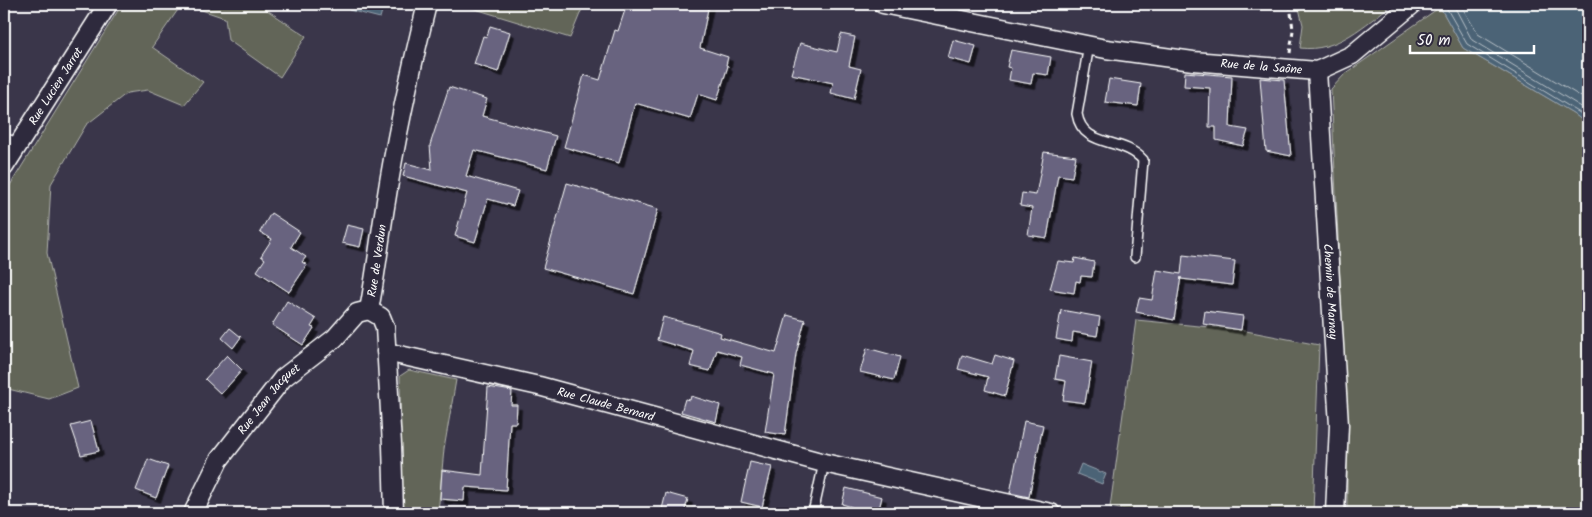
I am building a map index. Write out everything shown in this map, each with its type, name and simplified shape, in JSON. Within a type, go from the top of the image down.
[{"type":"street","name":"Rue Lucien Jarrot","points":[[4,167],[12,141],[108,4]]},
{"type":"street","name":"Rue de Verdun","points":[[394,513],[385,328],[381,317],[369,310],[386,202],[408,83],[428,4]]},
{"type":"street","name":"Rue de la Saône","points":[[883,4],[1088,45],[1193,61],[1317,71],[1352,55],[1413,4]]},
{"type":"street","name":"Chemin de Marnay","points":[[1317,71],[1339,425],[1335,513]]},
{"type":"street","name":"Rue Jean Jacquet","points":[[193,513],[219,460],[282,378],[335,338],[357,313],[369,310]]},
{"type":"street","name":"Rue Claude Bernard","points":[[386,352],[540,386],[824,463],[1026,511],[1051,513]]},
{"type":"lane","points":[[1088,45],[1077,114],[1078,123],[1082,129],[1097,140],[1126,146],[1143,160],[1135,257]]},
{"type":"lane","points":[[813,513],[824,463]]},
{"type":"path","points":[[1289,69],[1293,30],[1290,4]]},
{"type":"shaded area","points":[[122,4],[182,4],[152,47],[203,82],[184,105],[148,90],[127,93],[86,125],[51,184],[47,253],[78,388],[49,399],[4,388],[4,195]]},
{"type":"shaded area","points":[[184,4],[258,4],[306,36],[280,77],[228,40],[225,18]]},
{"type":"shaded area","points":[[459,4],[584,4],[570,38]]},
{"type":"shaded area","points":[[1298,4],[1393,4],[1361,28],[1338,42],[1326,46],[1300,48],[1303,25]]},
{"type":"shaded area","points":[[1440,7],[1463,48],[1573,113],[1588,125],[1588,513],[1347,513],[1347,425],[1331,89],[1345,74]]},
{"type":"shaded area","points":[[1136,320],[1241,330],[1319,345],[1313,513],[1139,513],[1110,507]]},
{"type":"shaded area","points":[[409,370],[456,380],[444,449],[438,513],[402,513],[400,376]]},
{"type":"water","points":[[351,4],[384,4],[380,18],[349,10]]},
{"type":"water","points":[[1443,4],[1588,4],[1588,125],[1573,113],[1463,48],[1440,7]]},
{"type":"water","points":[[1081,464],[1106,474],[1102,484],[1077,474]]},
{"type":"building","points":[[627,4],[709,4],[700,48],[728,57],[726,65],[728,66],[717,100],[698,94],[690,119],[635,103],[619,163],[564,147],[584,75],[600,80],[615,30],[618,31]]},
{"type":"building","points":[[490,26],[510,32],[498,72],[474,64],[483,36],[487,37]]},
{"type":"building","points":[[841,34],[855,37],[849,66],[861,69],[854,99],[831,93],[833,83],[791,74],[800,43],[837,52]]},
{"type":"building","points":[[953,40],[976,46],[971,64],[948,58]]},
{"type":"building","points":[[1011,50],[1051,57],[1048,75],[1033,73],[1031,84],[1009,80],[1011,68],[1007,67]]},
{"type":"building","points":[[1185,72],[1232,76],[1230,127],[1248,130],[1243,146],[1216,140],[1216,127],[1209,127],[1210,88],[1184,86]]},
{"type":"building","points":[[1260,78],[1284,80],[1291,156],[1266,151]]},
{"type":"building","points":[[1109,79],[1141,84],[1138,106],[1105,102]]},
{"type":"building","points":[[449,87],[487,99],[482,116],[556,136],[547,169],[474,150],[466,176],[518,191],[513,206],[488,199],[475,242],[455,236],[467,193],[403,176],[406,163],[432,170],[430,145]]},
{"type":"building","points":[[1044,152],[1076,156],[1072,177],[1058,175],[1047,238],[1028,235],[1032,208],[1020,206],[1022,193],[1036,195]]},
{"type":"building","points":[[567,183],[658,209],[634,294],[543,268]]},
{"type":"building","points":[[271,213],[300,232],[291,247],[306,257],[302,262],[307,265],[289,292],[257,271],[265,259],[261,256],[272,239],[260,232]]},
{"type":"building","points":[[347,225],[364,229],[360,247],[342,243]]},
{"type":"building","points":[[1183,255],[1235,261],[1232,285],[1181,279],[1181,277],[1174,320],[1136,312],[1139,298],[1152,300],[1157,270],[1181,274]]},
{"type":"building","points":[[1075,258],[1094,262],[1092,277],[1081,276],[1080,282],[1076,281],[1074,293],[1050,289],[1058,261],[1074,263]]},
{"type":"building","points":[[287,301],[316,319],[311,327],[314,328],[303,345],[272,325]]},
{"type":"building","points":[[1061,310],[1100,317],[1097,336],[1073,332],[1072,342],[1056,339]]},
{"type":"building","points":[[1205,311],[1243,316],[1241,330],[1203,324]]},
{"type":"building","points":[[787,315],[805,320],[796,354],[785,435],[765,432],[774,374],[740,365],[742,357],[717,350],[710,371],[690,366],[694,351],[657,340],[663,317],[721,333],[720,337],[776,353]]},
{"type":"building","points":[[230,328],[241,337],[233,348],[222,338]]},
{"type":"building","points":[[867,348],[900,357],[894,380],[860,372]]},
{"type":"building","points":[[227,355],[242,370],[221,394],[205,379]]},
{"type":"building","points":[[962,355],[992,364],[995,355],[1014,361],[1005,396],[985,390],[988,377],[958,369]]},
{"type":"building","points":[[1059,356],[1092,362],[1085,403],[1063,400],[1066,381],[1055,379]]},
{"type":"building","points":[[488,387],[512,391],[511,405],[517,405],[516,423],[510,423],[506,490],[465,487],[464,501],[440,499],[442,470],[482,475]]},
{"type":"building","points":[[691,396],[720,405],[716,422],[681,412],[685,399],[690,400]]},
{"type":"building","points":[[91,421],[99,451],[81,455],[71,426]]},
{"type":"building","points":[[1024,421],[1043,425],[1029,497],[1010,493]]},
{"type":"building","points":[[148,459],[168,466],[156,498],[136,490]]},
{"type":"building","points":[[750,462],[772,467],[762,507],[741,502]]},
{"type":"building","points":[[846,488],[882,497],[878,513],[851,513],[852,507],[842,504]]},
{"type":"building","points":[[666,493],[688,499],[684,513],[661,513]]}]
